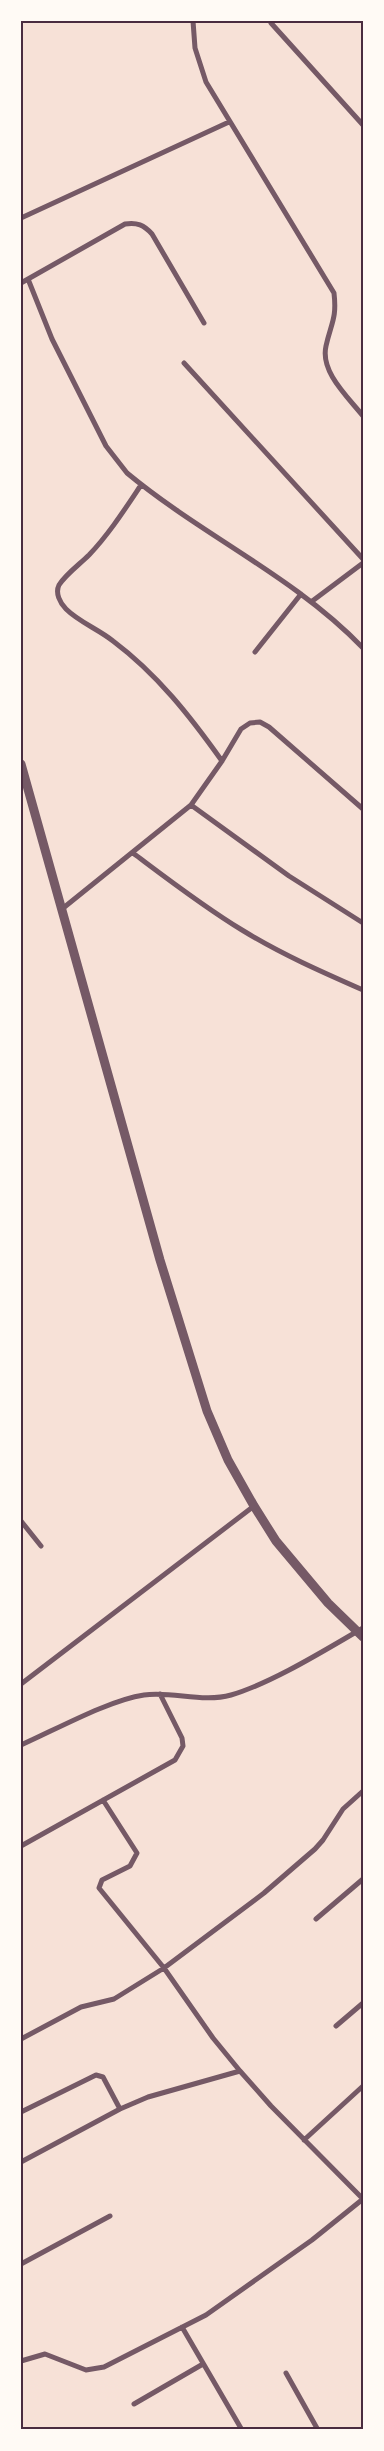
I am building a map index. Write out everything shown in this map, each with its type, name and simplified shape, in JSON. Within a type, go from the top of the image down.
[{"type":"street","points":[[193,21],[198,65],[229,122],[334,293],[336,313],[326,348],[326,361],[330,372],[363,416]]},
{"type":"street","points":[[272,22],[363,125]]},
{"type":"street","points":[[21,218],[229,122]]},
{"type":"street","points":[[21,283],[124,224],[135,223],[145,226],[152,234],[204,323]]},
{"type":"street","points":[[28,279],[52,340],[106,446],[128,474],[141,485],[301,594],[343,627],[363,648]]},
{"type":"street","points":[[184,363],[363,561],[311,602]]},
{"type":"street","points":[[141,485],[117,521],[95,548],[59,585],[58,595],[61,604],[68,611],[113,640],[154,675],[190,716],[222,761]]},
{"type":"street","points":[[255,652],[301,594]]},
{"type":"street","points":[[62,909],[191,805],[241,730],[250,723],[260,722],[269,727],[363,809]]},
{"type":"street","points":[[21,764],[190,1361],[207,1411],[228,1460],[254,1506],[301,1573],[328,1603],[361,1632],[262,1683],[229,1695],[195,1699],[160,1694],[128,1699],[21,1745]]},
{"type":"street","points":[[191,805],[289,876],[363,923]]},
{"type":"street","points":[[133,853],[187,894],[244,931],[304,964],[363,990]]},
{"type":"street","points":[[21,1684],[254,1506]]},
{"type":"street","points":[[21,1521],[41,1546]]},
{"type":"street","points":[[21,1846],[176,1760],[183,1746],[182,1738],[160,1694]]},
{"type":"street","points":[[21,2039],[82,2007],[114,1999],[164,1968],[264,1893],[315,1849],[343,1809],[363,1791]]},
{"type":"street","points":[[21,2361],[45,2354],[86,2370],[104,2367],[206,2315],[312,2240],[363,2199],[304,2140],[240,2071],[213,2038],[164,1968],[99,1888],[102,1880],[130,1866],[136,1859],[137,1853],[104,1800]]},
{"type":"street","points":[[316,1919],[363,1879]]},
{"type":"street","points":[[336,2026],[363,2003]]},
{"type":"street","points":[[21,2162],[148,2096],[240,2071]]},
{"type":"street","points":[[21,2112],[96,2075],[104,2077],[120,2109]]},
{"type":"street","points":[[304,2140],[363,2086]]},
{"type":"street","points":[[21,2264],[110,2216]]},
{"type":"street","points":[[182,2328],[242,2430]]},
{"type":"street","points":[[134,2404],[203,2364]]},
{"type":"street","points":[[286,2373],[318,2430]]}]
